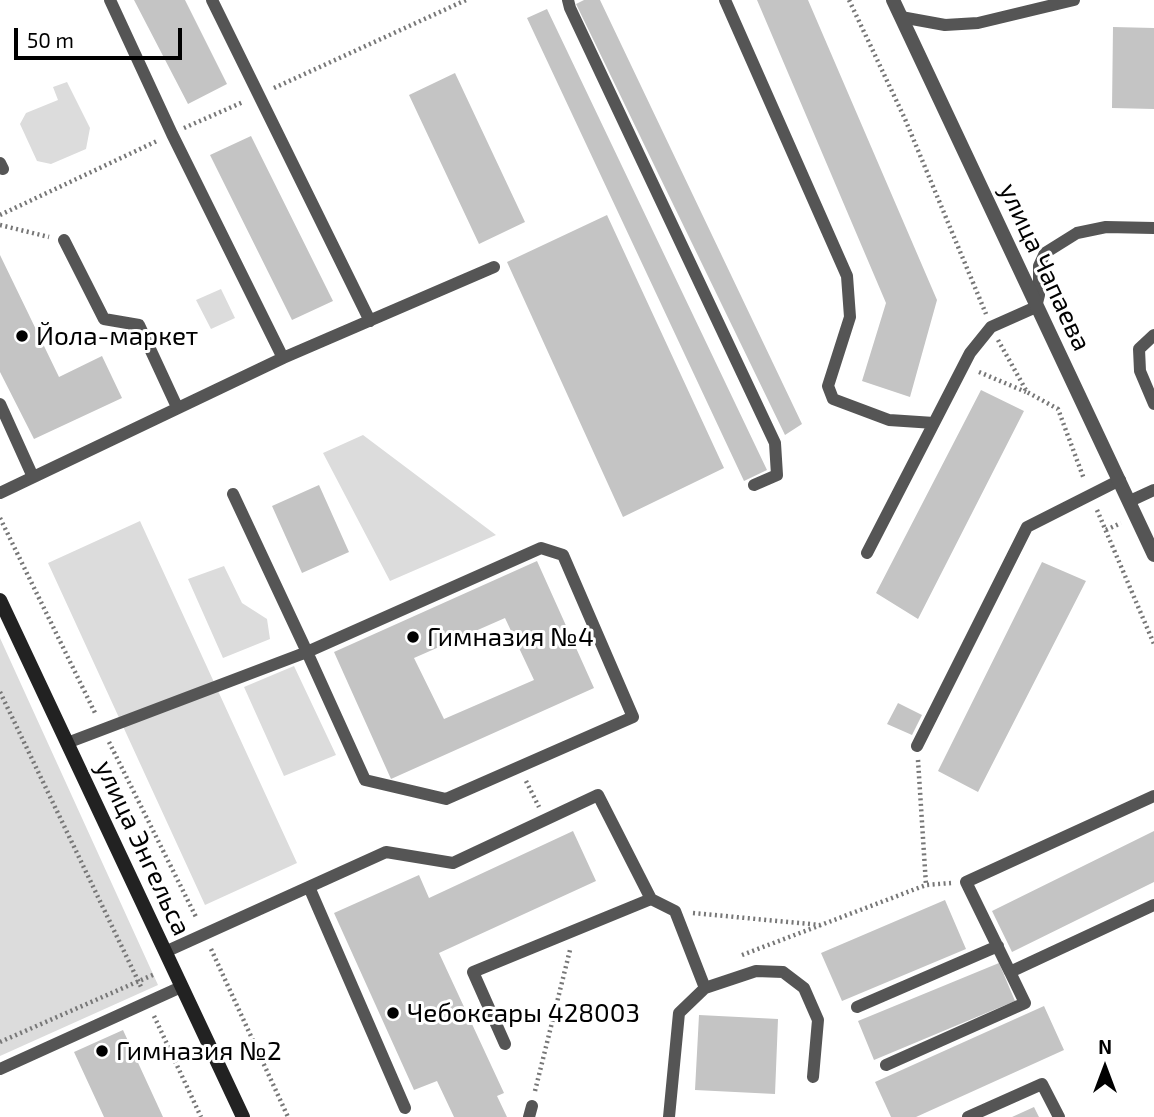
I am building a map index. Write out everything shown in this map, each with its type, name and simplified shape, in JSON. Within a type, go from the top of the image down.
[{"type":"street","name":"улица Чапаева","points":[[893,0],[1154,555]]},
{"type":"street","name":"улица Энгельса","points":[[0,600],[243,1117]]},
{"type":"lane","points":[[110,0],[172,134],[283,358]]},
{"type":"lane","points":[[212,0],[370,321]]},
{"type":"lane","points":[[568,0],[575,21],[775,443],[777,475],[754,485]]},
{"type":"lane","points":[[725,0],[847,276],[850,317],[828,386],[833,399],[888,420],[934,423]]},
{"type":"lane","points":[[901,17],[945,25],[978,23],[1074,0]]},
{"type":"lane","points":[[867,553],[963,366],[991,327],[1036,307],[1040,295],[1039,266],[1045,253],[1077,233],[1106,227],[1154,228]]},
{"type":"lane","points":[[64,240],[104,319],[139,325],[177,407]]},
{"type":"lane","points":[[0,493],[283,358],[494,267]]},
{"type":"lane","points":[[1154,335],[1139,349],[1140,371],[1154,404]]},
{"type":"lane","points":[[0,404],[33,477]]},
{"type":"lane","points":[[917,746],[1027,527],[1120,480]]},
{"type":"lane","points":[[1130,501],[1154,490]]},
{"type":"lane","points":[[67,743],[307,652],[541,548],[563,555],[633,717],[446,800],[365,780],[307,652],[233,494]]},
{"type":"lane","points":[[165,952],[386,852],[453,863],[598,795],[651,899],[675,911],[705,989]]},
{"type":"lane","points":[[886,1065],[1025,1003],[966,882],[1154,796]]},
{"type":"lane","points":[[309,887],[405,1108]]},
{"type":"lane","points":[[505,1044],[473,972],[651,899]]},
{"type":"lane","points":[[1010,972],[1154,905]]},
{"type":"lane","points":[[857,1007],[998,946]]},
{"type":"lane","points":[[669,1117],[679,1013],[705,989],[756,971],[783,972],[804,989],[818,1020],[813,1077]]},
{"type":"lane","points":[[0,1069],[181,987]]},
{"type":"lane","points":[[968,1117],[1042,1084],[1059,1117]]},
{"type":"path","points":[[0,215],[466,0]]},
{"type":"path","points":[[0,225],[64,240]]},
{"type":"path","points":[[963,366],[1027,392]]},
{"type":"path","points":[[0,518],[204,935],[288,1117]]},
{"type":"path","points":[[0,692],[201,1117]]},
{"type":"path","points":[[917,746],[926,885]]},
{"type":"path","points":[[519,767],[545,820]]},
{"type":"path","points":[[737,957],[926,885],[966,882]]},
{"type":"path","points":[[675,911],[821,925]]},
{"type":"path","points":[[531,1111],[574,930]]},
{"type":"path","points":[[0,1042],[155,974]]},
{"type":"shaded area","points":[[67,82],[90,128],[86,149],[51,164],[37,161],[20,124],[26,113],[58,100],[53,87]]},
{"type":"shaded area","points":[[221,289],[235,318],[211,329],[196,300]]},
{"type":"shaded area","points":[[363,435],[496,535],[390,581],[323,453]]},
{"type":"shaded area","points":[[140,521],[297,863],[205,905],[48,563]]},
{"type":"shaded area","points":[[224,566],[242,603],[267,619],[270,639],[223,658],[188,579]]},
{"type":"shaded area","points":[[0,638],[158,985],[0,1056]]},
{"type":"shaded area","points":[[294,666],[336,755],[284,776],[244,687]]},
{"type":"building","points":[[134,0],[185,0],[227,84],[188,104]]},
{"type":"building","points":[[584,0],[600,0],[802,424],[785,435],[576,4]]},
{"type":"building","points":[[757,0],[808,0],[937,300],[910,397],[862,381],[886,303]]},
{"type":"building","points":[[547,9],[767,470],[744,481],[527,18]]},
{"type":"building","points":[[1113,27],[1154,28],[1154,109],[1112,108]]},
{"type":"building","points":[[455,73],[525,222],[479,244],[409,95]]},
{"type":"building","points":[[251,136],[333,301],[292,320],[210,155]]},
{"type":"building","points":[[607,215],[724,468],[623,517],[507,262]]},
{"type":"building","points":[[0,255],[59,377],[102,356],[122,398],[34,439],[0,372]]},
{"type":"building","points":[[981,390],[1024,411],[918,619],[876,593]]},
{"type":"building","points":[[319,485],[349,552],[302,573],[272,506]]},
{"type":"building","points":[[537,561],[594,688],[391,779],[334,652]],"holes":[[[505,618],[534,680],[444,719],[414,658]]]},
{"type":"building","points":[[1042,562],[1086,581],[978,792],[938,771]]},
{"type":"building","points":[[898,703],[922,715],[912,735],[887,724]]},
{"type":"building","points":[[573,831],[596,881],[439,953],[504,1093],[497,1096],[507,1117],[454,1117],[437,1081],[414,1090],[334,913],[419,875],[429,898]]},
{"type":"building","points":[[1154,831],[1154,882],[1012,952],[992,911]]},
{"type":"building","points":[[945,900],[966,949],[842,1001],[821,953]]},
{"type":"building","points":[[999,963],[1015,1001],[874,1060],[858,1021]]},
{"type":"building","points":[[1044,1006],[1064,1050],[916,1117],[891,1117],[875,1082]]},
{"type":"building","points":[[699,1015],[778,1019],[775,1094],[695,1090]]},
{"type":"building","points":[[123,1030],[163,1117],[104,1117],[74,1052]]},
{"type":"building","points":[[1034,1107],[1039,1117],[1012,1117]]},
{"type":"place","name":"Йола-маркет","points":[[22,336]]},
{"type":"place","name":"Гимназия №4","points":[[413,637]]},
{"type":"place","name":"Чебоксары 428003","points":[[393,1013]]},
{"type":"place","name":"Гимназия №2","points":[[102,1051]]}]
